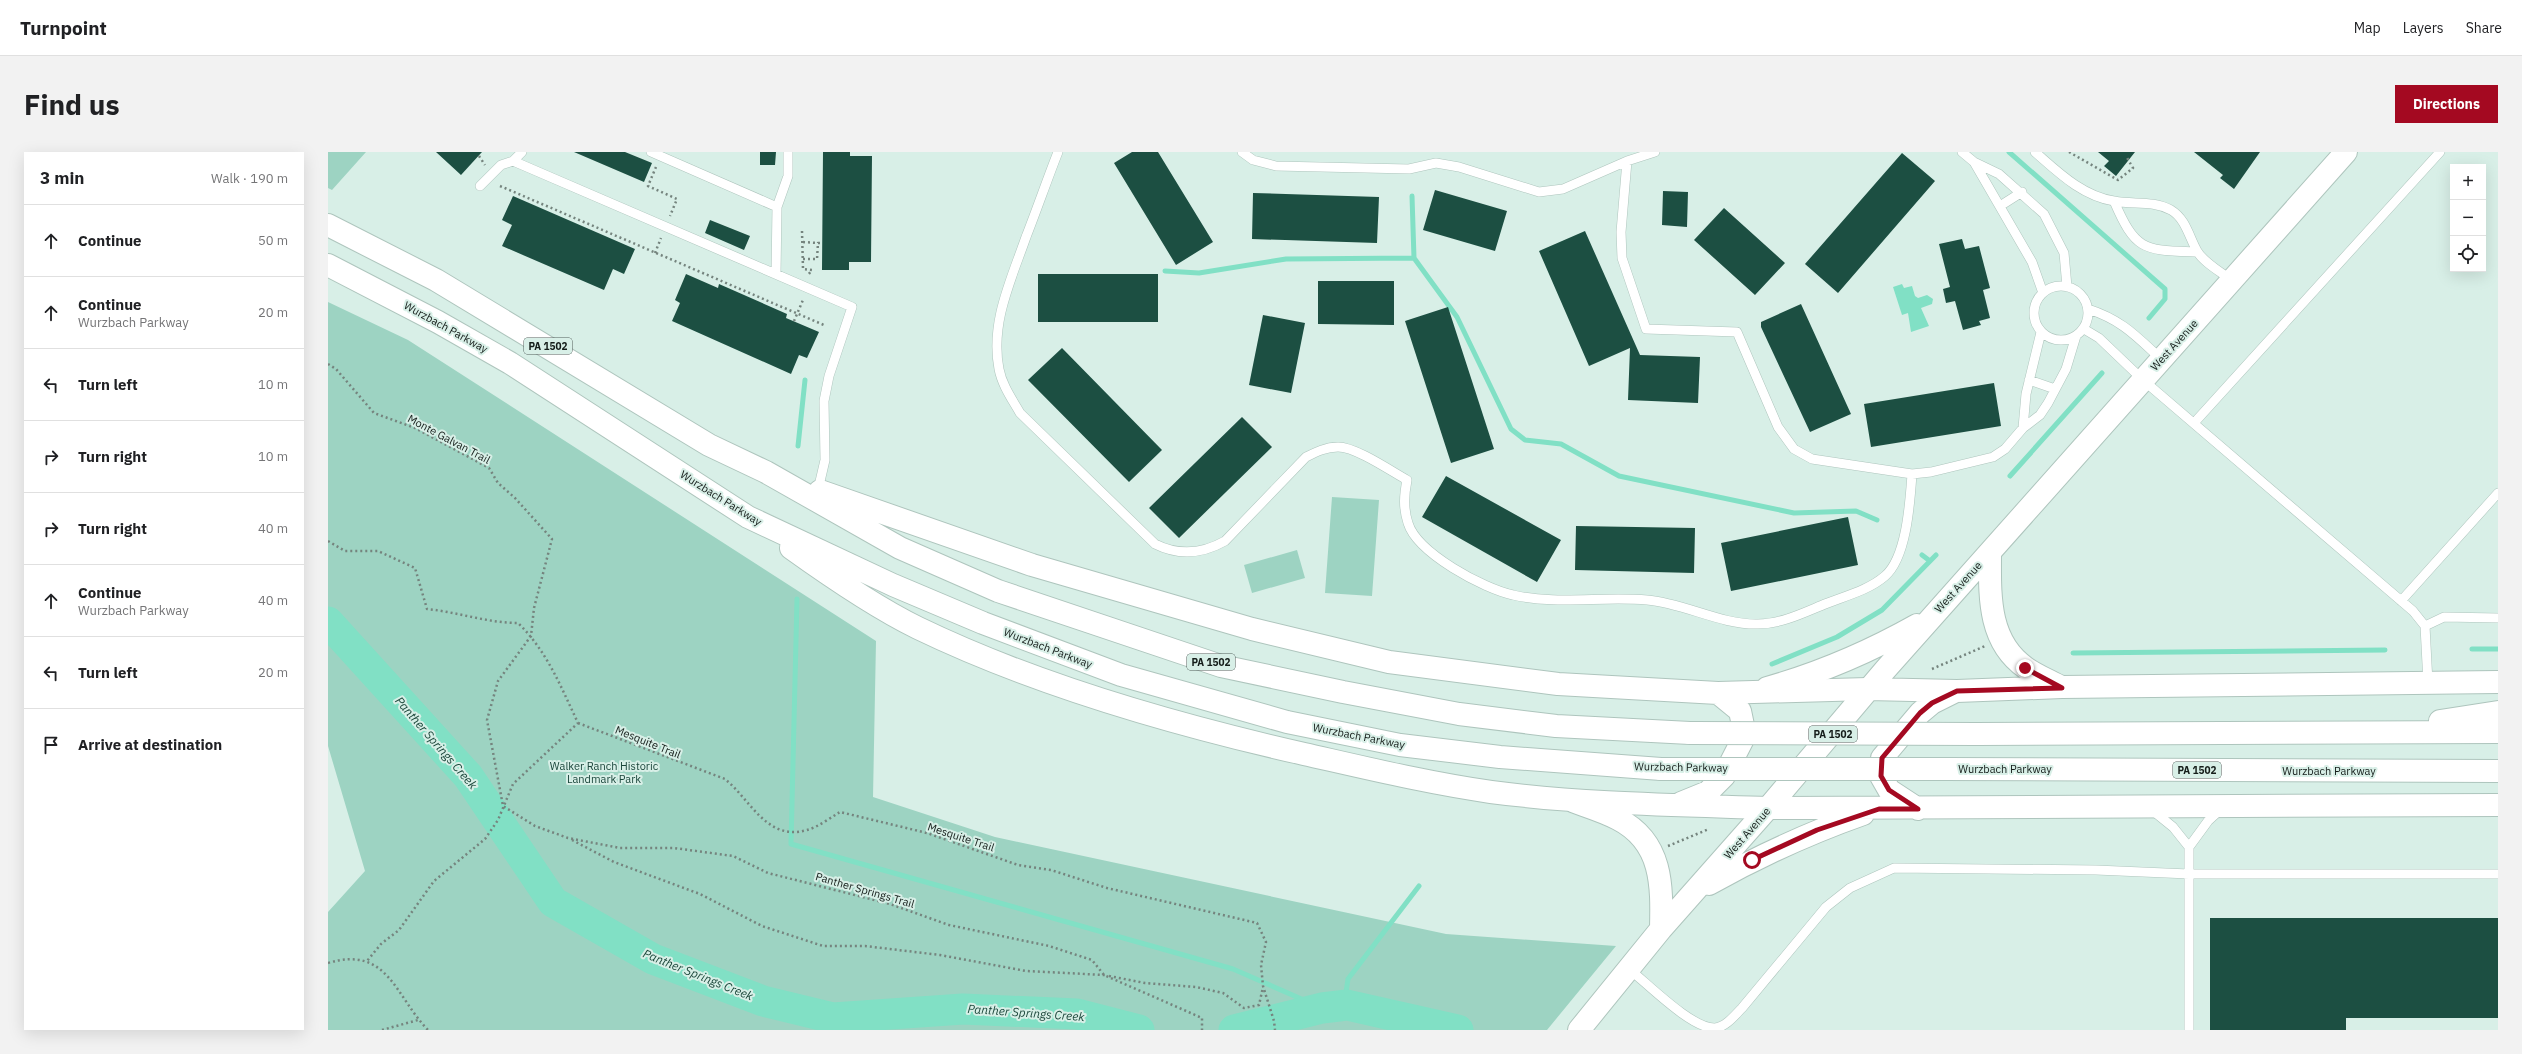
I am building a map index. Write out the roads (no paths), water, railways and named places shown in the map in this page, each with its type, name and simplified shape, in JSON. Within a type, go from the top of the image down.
[{"type":"main road","name":"West Avenue","points":[[1583,1025],[1661,929],[1768,808],[1868,690],[2346,152]]},
{"type":"main road","name":"PA 1502","points":[[328,226],[436,280],[709,444],[766,472],[900,548],[998,591],[1221,666],[1459,714],[1556,726],[1690,733],[1976,734],[2380,731],[2498,732]]},
{"type":"main road","name":"Wurzbach Parkway","points":[[328,265],[438,322],[510,363],[748,517],[893,585],[998,628],[1121,675],[1286,722],[1400,745],[1500,757],[1661,769],[2498,771]]},
{"type":"main road","points":[[766,472],[1032,565],[1252,629],[1389,662],[1558,684],[1718,693],[1751,693],[1868,690],[1957,691],[2062,688],[2498,682]]},
{"type":"main road","points":[[748,517],[825,572],[916,627],[1030,675],[1204,729],[1413,779],[1491,792],[1570,800],[1675,806],[1768,808],[1918,809],[2498,805]]},
{"type":"main road","points":[[1990,552],[1990,602],[1994,622],[2004,647],[2025,668],[2062,688]]},
{"type":"main road","points":[[1751,693],[1811,675],[1873,649],[1932,617]]},
{"type":"main road","points":[[1918,809],[1889,790],[1881,776],[1882,758],[1920,713],[1932,703],[1957,691]]},
{"type":"main road","points":[[1675,806],[1708,792],[1717,784],[1724,776],[1745,735],[1740,711],[1718,693]]},
{"type":"main road","points":[[2380,731],[2498,712]]},
{"type":"main road","points":[[2451,771],[2498,776]]},
{"type":"main road","points":[[1570,800],[1619,819],[1637,833],[1645,843],[1658,864],[1662,887],[1661,929]]},
{"type":"main road","points":[[1696,891],[1752,860],[1817,830],[1879,809]]},
{"type":"lane","points":[[480,186],[501,165],[513,161],[522,152]]},
{"type":"lane","points":[[651,152],[777,207]]},
{"type":"lane","points":[[776,274],[777,207],[788,176],[788,152]]},
{"type":"lane","points":[[1058,152],[1004,298],[999,318],[997,349],[999,370],[1008,393],[1020,413],[1155,544],[1170,551],[1197,552],[1212,549],[1225,542],[1306,457],[1322,450],[1339,447],[1367,457],[1407,480],[1403,501],[1408,524],[1418,541],[1438,558],[1486,586],[1513,595],[1539,598],[1646,599],[1665,602],[1734,622],[1758,624],[1784,620],[1873,585],[1887,575],[1898,554],[1908,520],[1912,474]]},
{"type":"lane","points":[[1242,152],[1253,160],[1276,166],[1409,169],[1436,163],[1459,167],[1539,192],[1563,189],[1627,161],[1655,152]]},
{"type":"lane","points":[[1962,152],[1974,162],[2000,174],[2022,192],[2044,214],[2054,230],[2064,254],[2067,287]]},
{"type":"lane","points":[[2035,152],[2081,189],[2114,201],[2145,202],[2161,206],[2173,212],[2188,229],[2197,252],[2231,280]]},
{"type":"lane","points":[[2194,423],[2440,152]]},
{"type":"lane","points":[[513,161],[852,307],[827,382],[824,402],[825,460],[818,490]]},
{"type":"lane","points":[[1627,161],[1621,232],[1622,258],[1646,329],[1737,332],[1778,427],[1794,448],[1812,459],[1912,474],[1930,472],[1993,457],[2005,449],[2023,428],[2040,415],[2066,368],[2076,336]]},
{"type":"lane","points":[[1974,162],[2032,262],[2043,293]]},
{"type":"lane","points":[[2000,206],[2022,192]]},
{"type":"lane","points":[[2114,201],[2126,229],[2135,240],[2146,246],[2197,252]]},
{"type":"lane","points":[[2059,286],[2067,287],[2081,295],[2088,309],[2088,320],[2084,329],[2076,336],[2058,340],[2041,332],[2036,325],[2034,312],[2038,300],[2043,293],[2059,286]]},
{"type":"lane","points":[[2088,309],[2110,316],[2124,326],[2161,359]]},
{"type":"lane","points":[[2084,329],[2099,338],[2143,380],[2413,612],[2424,626],[2428,683]]},
{"type":"lane","points":[[2023,428],[2029,380],[2041,332]]},
{"type":"lane","points":[[2029,380],[2055,389]]},
{"type":"lane","points":[[2401,601],[2498,493]]},
{"type":"lane","points":[[2424,626],[2444,618],[2498,618]]},
{"type":"lane","points":[[2149,807],[2173,827],[2189,847]]},
{"type":"lane","points":[[2189,1030],[2189,847],[2204,825],[2224,807]]},
{"type":"lane","points":[[1629,969],[1686,1016],[1706,1027],[1717,1028],[1727,1023],[1742,1008],[1826,907],[1850,888],[1894,868],[2096,870],[2189,874],[2498,874]]},
{"type":"waterway","points":[[2009,152],[2165,289],[2165,299],[2149,318]]},
{"type":"waterway","points":[[1412,196],[1414,258]]},
{"type":"waterway","points":[[1165,271],[1199,273],[1286,259],[1414,258],[1457,317],[1511,429],[1525,440],[1561,444],[1619,476],[1794,513],[1856,511],[1877,520]]},
{"type":"waterway","points":[[2010,476],[2102,373]]},
{"type":"waterway","points":[[798,446],[805,380]]},
{"type":"waterway","points":[[1922,555],[1930,561]]},
{"type":"waterway","points":[[1772,664],[1837,637],[1882,610],[1936,555]]},
{"type":"waterway","points":[[797,599],[791,844],[1233,969],[1322,1008]]},
{"type":"waterway","name":"Panther Springs Creek","points":[[328,622],[468,776],[553,902],[653,959],[763,1001],[833,1018],[963,1009],[1077,1014],[1139,1030]]},
{"type":"waterway","points":[[2472,649],[2498,649]]},
{"type":"waterway","points":[[2073,653],[2385,650]]},
{"type":"waterway","points":[[1344,1006],[1348,979],[1419,886]]},
{"type":"waterway","name":"Panther Springs Creek","points":[[1234,1030],[1322,1008],[1347,1005],[1458,1030]]},
{"type":"park label","name":"Walker Ranch Historic Landmark Park","points":[[604,772]]}]
